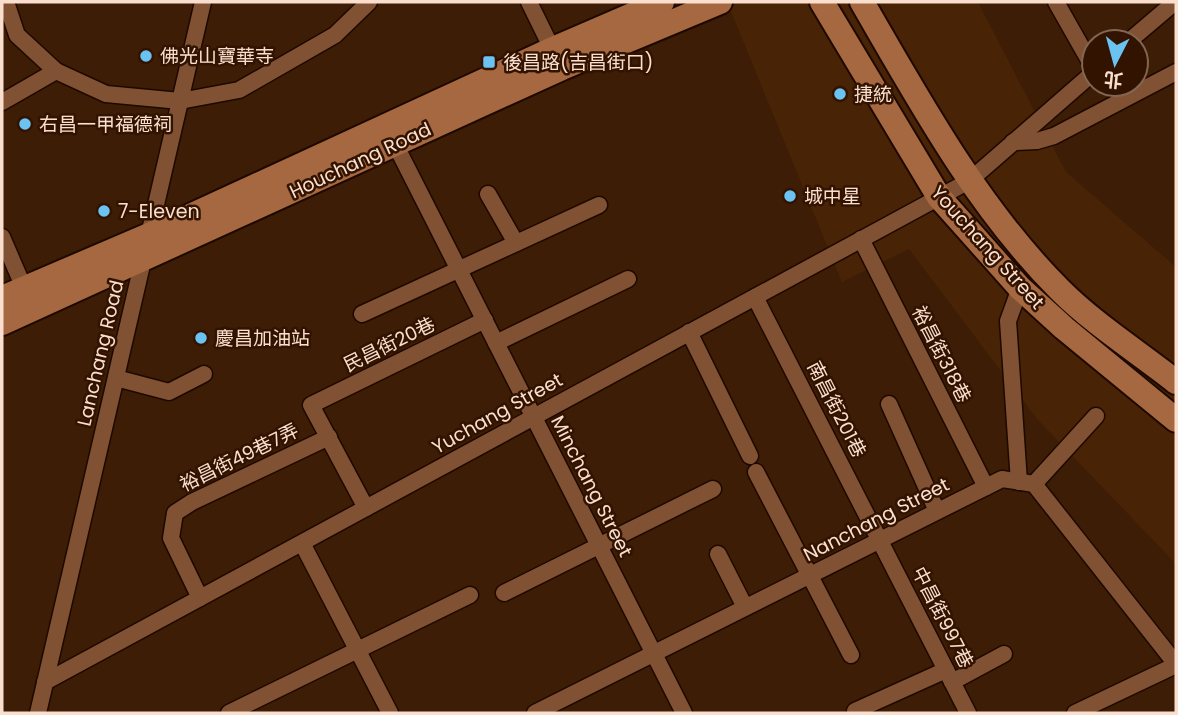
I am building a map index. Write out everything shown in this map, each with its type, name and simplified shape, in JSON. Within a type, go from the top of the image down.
[{"type":"main road","name":"Houchang Road","points":[[2,323],[146,246],[558,59],[662,2]]},
{"type":"main road","name":"Houchang Road","points":[[558,59],[720,2]]},
{"type":"main road","name":"Youchang Street","points":[[822,2],[939,197],[1020,288],[1064,328],[1176,419]]},
{"type":"main road","name":"Youchang Street","points":[[862,2],[969,181],[1032,261],[1062,292],[1176,382]]},
{"type":"main road","name":"Houchang Road","points":[[13,293],[146,246]]},
{"type":"street","points":[[6,2],[10,37],[56,71],[106,94],[180,102],[239,90],[335,35],[369,2]]},
{"type":"street","name":"Lanchang Road","points":[[38,713],[203,2]]},
{"type":"street","points":[[528,2],[558,59]]},
{"type":"street","points":[[1056,2],[1080,46]]},
{"type":"street","points":[[1144,28],[1175,2]]},
{"type":"street","points":[[2,102],[56,71]]},
{"type":"street","points":[[1013,142],[1037,141],[1054,136],[1176,72]]},
{"type":"street","name":"Yuchang Street","points":[[45,682],[969,181],[1080,83]]},
{"type":"street","name":"Minchang Street","points":[[391,136],[684,713]]},
{"type":"street","points":[[488,194],[516,243]]},
{"type":"street","points":[[362,314],[599,205]]},
{"type":"street","points":[[2,237],[13,293]]},
{"type":"street","name":"裕昌街318巷","points":[[860,239],[986,487]]},
{"type":"street","points":[[496,343],[628,279]]},
{"type":"street","points":[[1020,288],[1007,321],[1026,483],[1176,664],[1075,713]]},
{"type":"street","name":"南昌街201巷","points":[[755,297],[881,540]]},
{"type":"street","name":"民昌街20巷","points":[[329,437],[312,405],[485,320]]},
{"type":"street","points":[[689,332],[750,456]]},
{"type":"street","points":[[116,378],[169,392],[204,374]]},
{"type":"street","points":[[889,404],[937,511]]},
{"type":"street","points":[[1026,483],[1096,416]]},
{"type":"street","points":[[329,437],[366,508]]},
{"type":"street","name":"裕昌街49巷7弄","points":[[200,598],[171,538],[175,513],[192,502],[329,437]]},
{"type":"street","points":[[756,472],[851,655]]},
{"type":"street","name":"Nanchang Street","points":[[535,713],[1002,479],[1026,483]]},
{"type":"street","points":[[504,593],[713,489]]},
{"type":"street","name":"中昌街997巷","points":[[881,540],[968,713]]},
{"type":"street","points":[[302,542],[390,713]]},
{"type":"street","points":[[718,554],[746,607]]},
{"type":"street","points":[[229,713],[470,595]]},
{"type":"street","points":[[855,711],[1004,654]]},
{"type":"shaded area","points":[[727,2],[978,2],[1066,172],[1176,267],[1176,564],[1037,419],[909,249],[842,282]]},
{"type":"place","name":"佛光山寶華寺","points":[[146,56]]},
{"type":"place","name":"後昌路(吉昌街口)","points":[[489,62]]},
{"type":"place","name":"捷統","points":[[840,94]]},
{"type":"place","name":"右昌一甲福德祠","points":[[25,124]]},
{"type":"place","name":"城中星","points":[[790,196]]},
{"type":"place","name":"7-Eleven","points":[[104,211]]},
{"type":"place","name":"慶昌加油站","points":[[201,338]]}]
